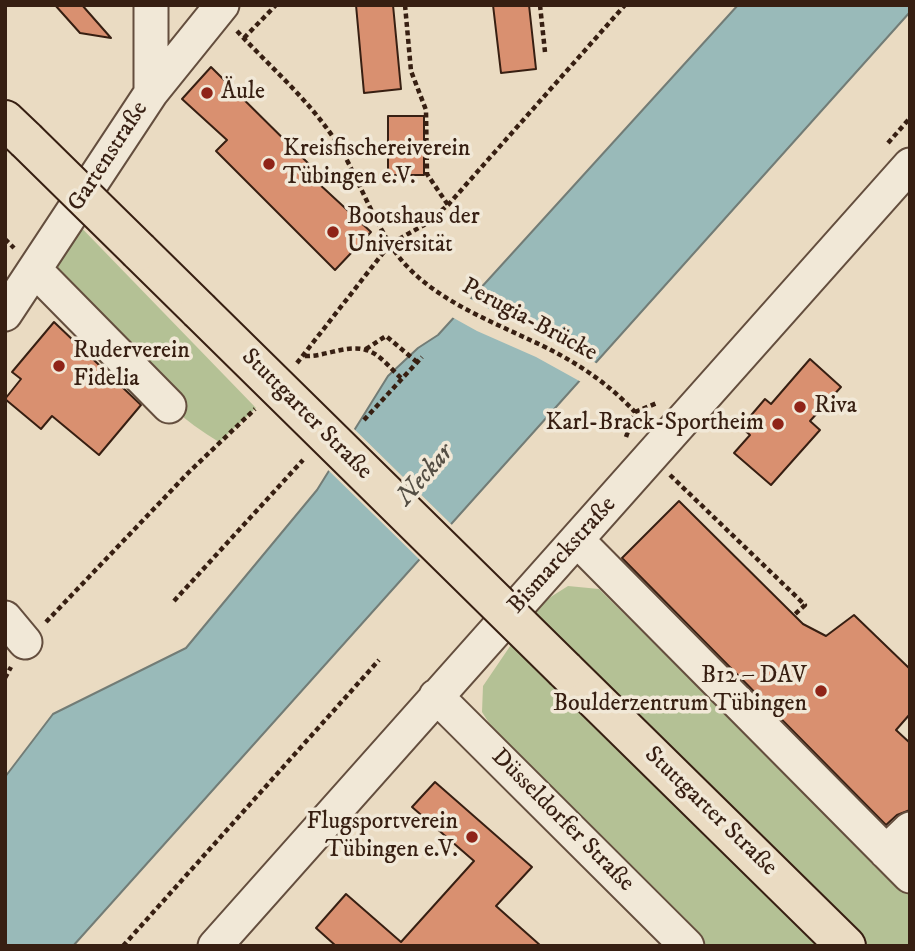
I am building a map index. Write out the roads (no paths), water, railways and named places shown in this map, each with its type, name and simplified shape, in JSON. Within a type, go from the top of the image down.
[{"type":"main road","name":"Stuttgarter Straße","points":[[16,130],[846,946]]},
{"type":"street","points":[[151,5],[151,93]]},
{"type":"street","name":"Gartenstraße","points":[[5,314],[151,93],[219,8]]},
{"type":"street","name":"Bismarckstraße","points":[[215,946],[284,872],[436,696],[652,458],[910,165]]},
{"type":"street","points":[[35,270],[169,406]]},
{"type":"street","points":[[577,540],[910,876]]},
{"type":"street","name":"Düsseldorfer Straße","points":[[436,696],[687,946]]},
{"type":"street","points":[[886,852],[910,829]]},
{"type":"water","name":"Neckar","points":[[738,5],[910,5],[910,12],[73,946],[5,946],[5,777],[53,714],[186,648],[317,490],[388,376],[418,348],[438,335]]},
{"type":"place","name":"Äule","points":[[207,93]]},
{"type":"place","name":"Kreisfischereiverein Tübingen e.V.","points":[[269,164]]},
{"type":"place","name":"Bootshaus der Universität","points":[[333,232]]},
{"type":"place","name":"Ruderverein Fidelia","points":[[59,366]]},
{"type":"place","name":"Riva","points":[[800,407]]},
{"type":"place","name":"Karl-Brack-Sportheim","points":[[778,424]]},
{"type":"place","name":"B12 – DAV Boulderzentrum Tübingen","points":[[821,691]]},
{"type":"place","name":"Flugsportverein Tübingen e.V.","points":[[472,837]]}]
